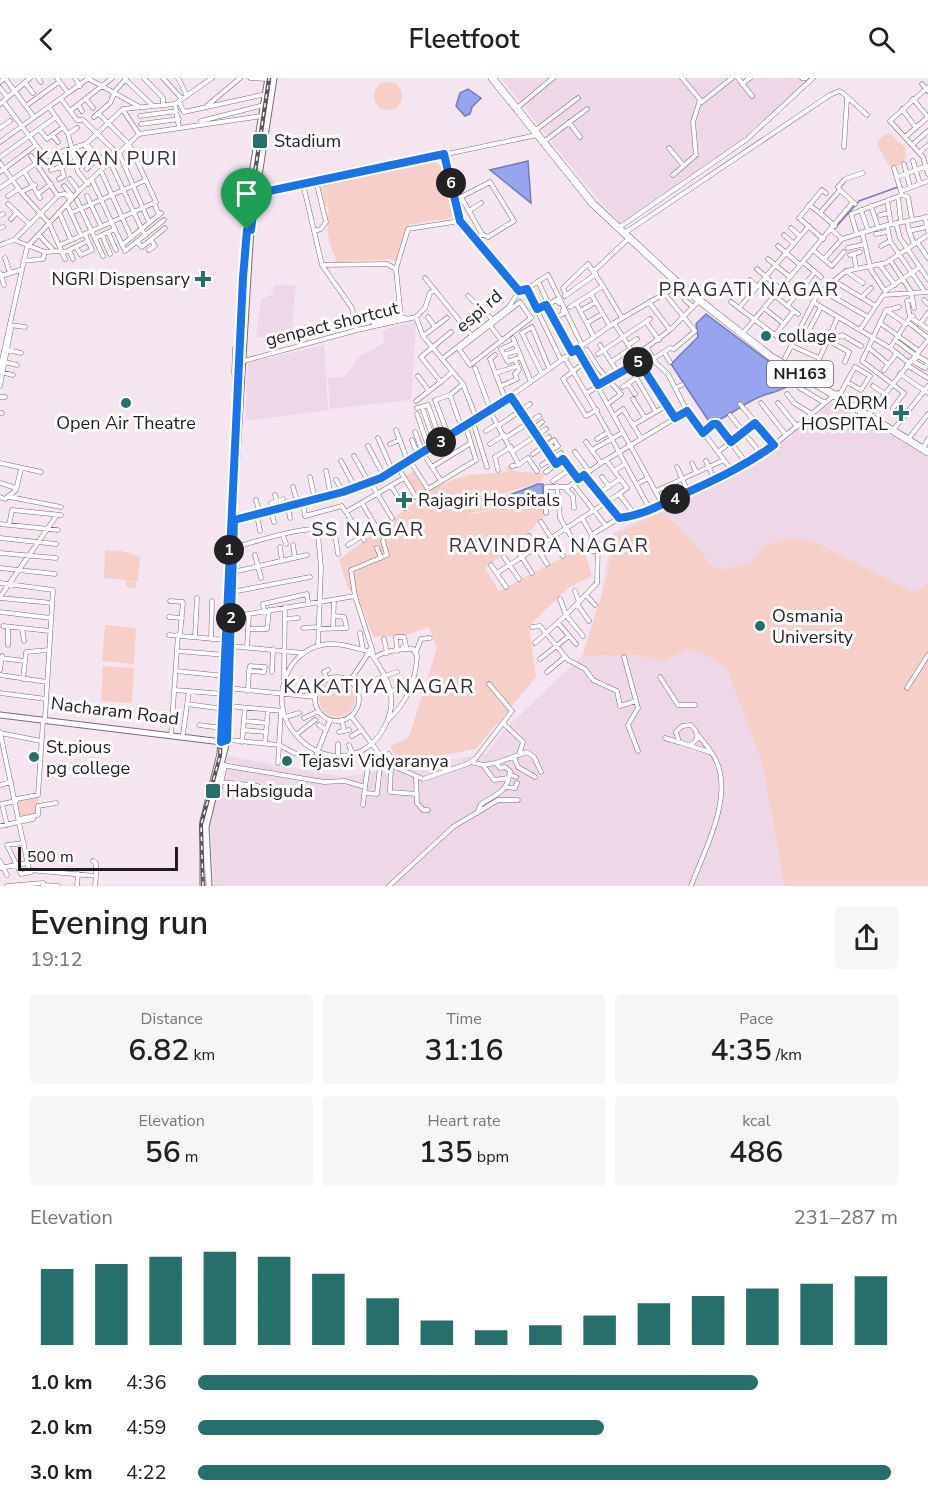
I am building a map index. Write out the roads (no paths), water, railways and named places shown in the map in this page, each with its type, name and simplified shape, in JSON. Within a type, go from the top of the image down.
[{"type":"highway","name":"NH163","points":[[494,78],[605,214],[699,301],[780,360],[926,449]]},
{"type":"highway","name":"NH163","points":[[538,132],[605,214],[625,233]]},
{"type":"highway","name":"NH163","points":[[681,284],[780,360],[926,449]]},
{"type":"main road","points":[[209,886],[206,827],[224,765],[238,419],[244,360],[249,191],[270,78]]},
{"type":"main road","points":[[226,691],[226,655],[232,592],[238,390],[249,230],[270,78]]},
{"type":"main road","points":[[203,886],[203,821],[225,740],[222,729],[226,708]]},
{"type":"main road","name":"Nacharam Road","points":[[0,713],[225,740]]},
{"type":"main road","points":[[220,754],[212,739],[222,729]]},
{"type":"main road","name":"Nacharam Road","points":[[171,734],[212,739]]},
{"type":"street","points":[[0,82],[5,78],[34,117]]},
{"type":"street","points":[[4,101],[30,78]]},
{"type":"street","points":[[75,78],[80,86]]},
{"type":"street","points":[[0,142],[89,78],[140,107]]},
{"type":"street","points":[[70,111],[112,78]]},
{"type":"street","points":[[144,78],[163,98],[163,105]]},
{"type":"street","points":[[163,78],[183,112],[266,94]]},
{"type":"street","points":[[178,78],[187,96]]},
{"type":"street","points":[[200,78],[203,85]]},
{"type":"street","points":[[0,188],[45,157],[85,144],[123,109],[179,102],[212,78]]},
{"type":"street","points":[[207,106],[240,78]]},
{"type":"street","points":[[250,78],[270,78]]},
{"type":"street","points":[[518,107],[553,78]]},
{"type":"street","points":[[682,78],[700,100],[705,101],[732,78]]},
{"type":"street","points":[[738,78],[753,96]]},
{"type":"street","points":[[742,84],[750,78]]},
{"type":"street","points":[[547,305],[595,273],[625,233],[746,140],[813,78]]},
{"type":"street","points":[[94,117],[99,114],[126,79],[155,106],[160,130]]},
{"type":"street","points":[[26,106],[58,80],[68,93]]},
{"type":"street","points":[[25,83],[33,93]]},
{"type":"street","points":[[922,84],[927,89],[888,120],[919,153],[927,167],[928,174]]},
{"type":"street","points":[[0,88],[4,101],[45,157]]},
{"type":"street","points":[[625,233],[830,95],[839,91],[867,115]]},
{"type":"street","points":[[255,193],[429,159],[538,132],[578,98]]},
{"type":"street","points":[[61,99],[76,120],[83,120],[118,154],[149,222]]},
{"type":"street","points":[[86,99],[93,108]]},
{"type":"street","points":[[844,147],[848,99]]},
{"type":"street","points":[[905,137],[928,117],[913,99]]},
{"type":"street","points":[[673,175],[696,154],[693,122],[700,100]]},
{"type":"street","points":[[179,102],[177,111],[179,128]]},
{"type":"street","points":[[78,105],[82,111]]},
{"type":"street","points":[[202,124],[201,121],[264,105]]},
{"type":"street","points":[[49,107],[68,134],[78,172],[88,184]]},
{"type":"street","points":[[123,109],[139,134]]},
{"type":"street","points":[[546,140],[587,109]]},
{"type":"street","points":[[902,110],[916,128]]},
{"type":"street","points":[[140,116],[177,111]]},
{"type":"street","points":[[99,114],[129,144],[160,214],[122,245]]},
{"type":"street","points":[[1,371],[5,362],[9,326],[27,247],[79,191],[139,134],[263,115]]},
{"type":"street","points":[[0,157],[56,117]]},
{"type":"street","points":[[141,124],[178,119]]},
{"type":"street","points":[[0,128],[10,121]]},
{"type":"street","points":[[569,122],[580,137]]},
{"type":"street","points":[[39,129],[47,139],[63,127]]},
{"type":"street","points":[[68,134],[77,128]]},
{"type":"street","points":[[912,145],[928,131]]},
{"type":"street","points":[[52,135],[58,142]]},
{"type":"street","points":[[85,144],[109,164],[145,236]]},
{"type":"street","points":[[85,144],[91,164]]},
{"type":"street","points":[[2,171],[36,145]]},
{"type":"street","points":[[919,153],[928,145]]},
{"type":"street","points":[[669,148],[683,165]]},
{"type":"street","points":[[57,153],[64,176],[58,179]]},
{"type":"street","name":"espi rd","points":[[442,359],[508,310],[519,291],[460,221],[444,154]]},
{"type":"street","points":[[31,156],[58,195]]},
{"type":"street","points":[[87,169],[99,156]]},
{"type":"street","points":[[255,193],[429,159]]},
{"type":"street","points":[[913,161],[920,184]]},
{"type":"street","points":[[0,164],[2,171],[12,179],[38,213],[49,223],[65,259]]},
{"type":"street","points":[[903,164],[910,187]]},
{"type":"street","points":[[51,170],[61,167]]},
{"type":"street","points":[[897,177],[927,167]]},
{"type":"street","points":[[894,168],[900,194],[900,238],[928,279]]},
{"type":"street","points":[[24,171],[40,195],[51,184]]},
{"type":"street","points":[[101,171],[131,237]]},
{"type":"street","points":[[742,333],[854,203],[838,187],[845,179],[863,173]]},
{"type":"street","points":[[70,179],[79,191]]},
{"type":"street","points":[[93,180],[125,251],[164,220]]},
{"type":"street","points":[[71,213],[146,180]]},
{"type":"street","points":[[314,231],[321,229],[326,222],[316,181]]},
{"type":"street","points":[[885,293],[870,267],[865,244],[851,214],[928,181]]},
{"type":"street","points":[[492,182],[514,220],[488,237],[482,234],[461,197],[492,182]]},
{"type":"street","points":[[303,184],[322,265],[352,308],[356,328]]},
{"type":"street","points":[[8,196],[35,185]]},
{"type":"street","points":[[64,186],[81,209],[103,256]]},
{"type":"street","points":[[823,239],[799,218],[822,190],[826,193]]},
{"type":"street","points":[[820,213],[840,190]]},
{"type":"street","points":[[0,244],[14,240],[28,223],[58,195],[65,194],[74,199]]},
{"type":"street","points":[[900,194],[908,197],[909,231],[928,258]]},
{"type":"street","points":[[87,196],[101,226]]},
{"type":"street","points":[[887,200],[889,213],[887,232],[890,241],[927,292]]},
{"type":"street","points":[[60,245],[154,203]]},
{"type":"street","points":[[469,211],[481,203]]},
{"type":"street","points":[[8,204],[28,223]]},
{"type":"street","points":[[67,204],[88,241],[91,251],[81,255],[76,247]]},
{"type":"street","points":[[809,205],[820,213],[842,238]]},
{"type":"street","points":[[871,206],[878,227]]},
{"type":"street","points":[[861,210],[868,230]]},
{"type":"street","points":[[11,219],[17,212]]},
{"type":"street","points":[[59,212],[71,240]]},
{"type":"street","points":[[880,215],[889,213]]},
{"type":"street","points":[[824,259],[842,238],[889,224],[926,217],[928,231]]},
{"type":"street","points":[[244,360],[356,328],[401,319],[396,269],[410,227],[460,221]]},
{"type":"street","points":[[739,308],[809,226]]},
{"type":"street","points":[[155,227],[159,232]]},
{"type":"street","points":[[137,242],[142,247],[165,228]]},
{"type":"street","points":[[791,228],[800,236]]},
{"type":"street","points":[[95,238],[115,229]]},
{"type":"street","points":[[909,231],[928,231]]},
{"type":"street","points":[[780,360],[792,346],[813,302],[834,281],[856,268],[870,267],[890,261],[916,243],[928,231]]},
{"type":"street","points":[[108,232],[116,250]]},
{"type":"street","points":[[876,234],[887,232]]},
{"type":"street","points":[[476,239],[482,234]]},
{"type":"street","points":[[38,235],[55,252]]},
{"type":"street","points":[[102,235],[110,254]]},
{"type":"street","points":[[784,235],[794,244]]},
{"type":"street","points":[[14,240],[27,247],[45,252],[62,252],[88,241]]},
{"type":"street","points":[[149,250],[155,246],[151,240]]},
{"type":"street","points":[[881,246],[890,241]]},
{"type":"street","points":[[813,250],[832,266],[846,250],[865,244]]},
{"type":"street","points":[[778,246],[821,277]]},
{"type":"street","points":[[69,250],[73,259]]},
{"type":"street","points":[[23,261],[44,259],[45,252]]},
{"type":"street","points":[[856,268],[852,254],[860,252]]},
{"type":"street","points":[[6,258],[10,273]]},
{"type":"street","points":[[768,259],[790,277]]},
{"type":"street","points":[[890,261],[912,293],[914,308]]},
{"type":"street","points":[[879,263],[895,285]]},
{"type":"street","points":[[322,265],[387,264],[396,269]]},
{"type":"street","points":[[565,295],[563,288],[588,264],[622,318]]},
{"type":"street","points":[[860,330],[874,305],[885,293],[920,267]]},
{"type":"street","points":[[4,285],[1,274],[21,269]]},
{"type":"street","points":[[757,269],[780,289]]},
{"type":"street","points":[[787,306],[815,272]]},
{"type":"street","points":[[846,272],[863,283]]},
{"type":"street","points":[[519,291],[527,289],[546,274],[582,345]]},
{"type":"street","points":[[425,278],[476,334],[459,350],[471,365],[531,318],[521,303],[508,310]]},
{"type":"street","points":[[750,280],[757,287]]},
{"type":"street","points":[[538,281],[547,305],[572,352]]},
{"type":"street","points":[[834,281],[874,305]]},
{"type":"street","points":[[234,520],[356,489],[399,469],[429,449],[434,443],[449,437],[506,401],[562,358],[622,318],[643,308],[649,302],[681,284]]},
{"type":"street","points":[[570,307],[603,285]]},
{"type":"street","points":[[862,297],[871,288]]},
{"type":"street","points":[[527,289],[544,326],[562,358],[573,371],[597,410],[607,433],[651,511]]},
{"type":"street","points":[[416,317],[425,308],[435,290]]},
{"type":"street","points":[[823,291],[868,317]]},
{"type":"street","points":[[885,293],[927,292]]},
{"type":"street","points":[[744,293],[749,297]]},
{"type":"street","points":[[591,294],[602,314],[623,337],[675,418]]},
{"type":"street","points":[[653,358],[674,349],[695,331],[665,294]]},
{"type":"street","points":[[774,335],[796,312],[775,295]]},
{"type":"street","points":[[468,296],[502,341]]},
{"type":"street","points":[[537,309],[557,300],[564,311],[555,319]]},
{"type":"street","points":[[685,300],[693,307]]},
{"type":"street","points":[[870,413],[928,340],[909,320],[907,301],[913,300]]},
{"type":"street","points":[[635,356],[659,340],[699,301]]},
{"type":"street","points":[[580,312],[596,302]]},
{"type":"street","points":[[649,302],[670,330]]},
{"type":"street","points":[[731,302],[783,340]]},
{"type":"street","points":[[813,302],[890,348],[928,378]]},
{"type":"street","points":[[576,303],[594,337]]},
{"type":"street","points":[[807,334],[820,307]]},
{"type":"street","points":[[893,408],[904,393],[860,363],[887,310],[899,307]]},
{"type":"street","points":[[764,308],[784,324]]},
{"type":"street","points":[[887,310],[928,329]]},
{"type":"street","points":[[544,326],[566,313]]},
{"type":"street","points":[[920,324],[928,313]]},
{"type":"street","points":[[587,323],[602,314]]},
{"type":"street","name":"genpact shortcut","points":[[341,333],[416,317],[423,336],[463,384]]},
{"type":"street","points":[[428,317],[435,327]]},
{"type":"street","points":[[811,377],[838,317]]},
{"type":"street","points":[[423,336],[447,318]]},
{"type":"street","points":[[598,354],[648,320],[659,340]]},
{"type":"street","points":[[890,348],[909,320]]},
{"type":"street","points":[[880,323],[917,353]]},
{"type":"street","points":[[9,326],[25,327]]},
{"type":"street","points":[[542,374],[522,333],[532,327],[549,368]]},
{"type":"street","points":[[441,382],[421,357],[451,332]]},
{"type":"street","points":[[831,333],[838,337],[842,335],[861,346]]},
{"type":"street","points":[[611,362],[637,339]]},
{"type":"street","points":[[521,357],[508,362],[501,348],[514,340],[521,357],[531,382]]},
{"type":"street","points":[[827,340],[849,352],[845,362]]},
{"type":"street","points":[[600,345],[619,374]]},
{"type":"street","points":[[792,346],[819,358]]},
{"type":"street","points":[[647,348],[668,374],[687,411],[733,472]]},
{"type":"street","points":[[869,348],[888,364]]},
{"type":"street","points":[[577,349],[609,403],[622,433],[663,505]]},
{"type":"street","points":[[6,350],[21,353]]},
{"type":"street","points":[[0,386],[6,350]]},
{"type":"street","points":[[504,355],[518,350]]},
{"type":"street","points":[[587,350],[599,369],[621,394],[609,403]]},
{"type":"street","points":[[664,352],[670,362]]},
{"type":"street","points":[[884,370],[897,353]]},
{"type":"street","points":[[495,355],[490,358],[506,401]]},
{"type":"street","points":[[918,356],[928,363],[925,368],[910,362],[918,356]]},
{"type":"street","points":[[501,386],[517,378],[515,374],[519,371],[515,359]]},
{"type":"street","points":[[5,362],[17,365]]},
{"type":"street","points":[[585,362],[562,379],[586,416],[597,410]]},
{"type":"street","points":[[586,393],[639,362]]},
{"type":"street","points":[[496,373],[517,366]]},
{"type":"street","points":[[592,534],[619,518],[651,511],[733,472],[774,445],[838,394],[855,367],[870,376],[861,390],[847,381]]},
{"type":"street","points":[[475,368],[491,411],[518,463]]},
{"type":"street","points":[[630,368],[656,412]]},
{"type":"street","points":[[1,371],[13,375]]},
{"type":"street","points":[[416,401],[452,372]]},
{"type":"street","points":[[900,374],[926,392]]},
{"type":"street","points":[[418,376],[429,391]]},
{"type":"street","points":[[636,378],[626,386],[645,418]]},
{"type":"street","points":[[449,437],[435,400],[450,395],[463,384],[487,467]]},
{"type":"street","points":[[675,388],[682,385]]},
{"type":"street","points":[[873,386],[885,394]]},
{"type":"street","points":[[894,429],[926,392],[928,386]]},
{"type":"street","points":[[800,388],[825,403]]},
{"type":"street","points":[[787,394],[794,403],[812,414]]},
{"type":"street","points":[[396,430],[409,462],[428,489],[476,460],[450,395]]},
{"type":"street","points":[[865,396],[876,405]]},
{"type":"street","points":[[511,397],[556,464]]},
{"type":"street","points":[[761,403],[786,435]]},
{"type":"street","points":[[778,403],[797,427]]},
{"type":"street","points":[[486,431],[530,404]]},
{"type":"street","points":[[740,404],[774,445]]},
{"type":"street","points":[[633,425],[668,405]]},
{"type":"street","points":[[419,407],[434,443]]},
{"type":"street","points":[[614,416],[624,409],[641,438]]},
{"type":"street","points":[[546,513],[546,487],[564,487],[573,483],[618,452],[687,411]]},
{"type":"street","points":[[417,414],[429,449]]},
{"type":"street","points":[[909,438],[928,414]]},
{"type":"street","points":[[730,415],[761,454]]},
{"type":"street","points":[[490,444],[539,416]]},
{"type":"street","points":[[533,429],[542,422]]},
{"type":"street","points":[[718,452],[755,423]]},
{"type":"street","points":[[703,433],[713,424],[717,424],[747,464]]},
{"type":"street","points":[[498,470],[495,457],[546,429]]},
{"type":"street","points":[[415,432],[420,455]]},
{"type":"street","points":[[597,439],[607,433]]},
{"type":"street","points":[[592,450],[622,433]]},
{"type":"street","points":[[533,454],[549,437]]},
{"type":"street","points":[[378,438],[393,472]]},
{"type":"street","points":[[926,449],[928,439]]},
{"type":"street","points":[[390,444],[400,440]]},
{"type":"street","points":[[412,440],[420,455],[441,481]]},
{"type":"street","points":[[586,442],[601,463]]},
{"type":"street","points":[[432,467],[471,443]]},
{"type":"street","points":[[543,445],[550,444]]},
{"type":"street","points":[[368,446],[384,476]]},
{"type":"street","points":[[575,452],[609,486]]},
{"type":"street","points":[[542,465],[561,453]]},
{"type":"street","points":[[354,456],[392,518]]},
{"type":"street","points":[[512,466],[528,458],[537,471]]},
{"type":"street","points":[[546,472],[563,459],[578,479]]},
{"type":"street","points":[[497,573],[627,489],[606,460]]},
{"type":"street","points":[[656,491],[724,460]]},
{"type":"street","points":[[341,461],[356,489]]},
{"type":"street","points":[[706,461],[716,481]]},
{"type":"street","points":[[692,463],[696,472]]},
{"type":"street","points":[[0,464],[41,472]]},
{"type":"street","points":[[614,471],[625,464]]},
{"type":"street","points":[[677,467],[688,492]]},
{"type":"street","points":[[10,497],[16,488],[21,469]]},
{"type":"street","points":[[399,469],[416,497]]},
{"type":"street","points":[[553,481],[570,469]]},
{"type":"street","points":[[326,471],[331,496]]},
{"type":"street","points":[[584,475],[619,518]]},
{"type":"street","points":[[599,493],[631,475]]},
{"type":"street","points":[[310,477],[315,500]]},
{"type":"street","points":[[346,512],[404,478]]},
{"type":"street","points":[[636,484],[648,478]]},
{"type":"street","points":[[336,480],[343,492]]},
{"type":"street","points":[[0,483],[16,488]]},
{"type":"street","points":[[573,483],[606,526]]},
{"type":"street","points":[[391,486],[405,508]]},
{"type":"street","points":[[557,486],[560,515],[578,548]]},
{"type":"street","points":[[293,487],[305,518],[341,506],[363,538],[348,544]]},
{"type":"street","points":[[564,487],[573,496],[574,508]]},
{"type":"street","points":[[619,494],[635,516]]},
{"type":"street","points":[[275,495],[279,509]]},
{"type":"street","points":[[0,497],[61,507]]},
{"type":"street","points":[[271,503],[283,499]]},
{"type":"street","points":[[256,500],[260,531]]},
{"type":"street","points":[[362,503],[379,532]]},
{"type":"street","points":[[288,507],[290,518]]},
{"type":"street","points":[[0,597],[59,515],[12,510],[9,525]]},
{"type":"street","points":[[271,511],[274,522]]},
{"type":"street","points":[[535,643],[586,595],[599,578],[598,551],[592,534],[582,518]]},
{"type":"street","points":[[542,522],[563,556]]},
{"type":"street","points":[[0,524],[58,530]]},
{"type":"street","points":[[233,548],[302,530],[329,528],[335,534],[338,554]]},
{"type":"street","points":[[318,534],[320,601],[318,646]]},
{"type":"street","points":[[283,535],[286,544]]},
{"type":"street","points":[[529,536],[547,564]]},
{"type":"street","points":[[0,538],[56,544]]},
{"type":"street","points":[[350,681],[369,653],[351,570],[388,554],[383,541]]},
{"type":"street","points":[[293,545],[295,558]]},
{"type":"street","points":[[280,547],[282,561]]},
{"type":"street","points":[[377,548],[381,558]]},
{"type":"street","points":[[516,548],[532,573]]},
{"type":"street","points":[[586,551],[598,551]]},
{"type":"street","points":[[0,553],[56,558]]},
{"type":"street","points":[[232,572],[304,554]]},
{"type":"street","points":[[255,555],[261,578]]},
{"type":"street","points":[[504,556],[519,579]]},
{"type":"street","points":[[491,565],[507,587]]},
{"type":"street","points":[[0,568],[55,574]]},
{"type":"street","points":[[232,592],[310,577]]},
{"type":"street","points":[[0,583],[53,590],[41,741],[38,815],[0,826]]},
{"type":"street","points":[[574,591],[589,621]]},
{"type":"street","points":[[248,629],[267,629],[267,611],[263,604],[307,594],[308,602]]},
{"type":"street","points":[[586,595],[595,605]]},
{"type":"street","points":[[231,617],[308,602],[355,596]]},
{"type":"street","points":[[0,597],[52,603]]},
{"type":"street","points":[[195,637],[197,598]]},
{"type":"street","points":[[560,599],[566,615],[583,636]]},
{"type":"street","points":[[333,628],[334,600]]},
{"type":"street","points":[[170,601],[183,602],[171,734]]},
{"type":"street","points":[[211,639],[212,601]]},
{"type":"street","points":[[278,763],[284,679],[285,608]]},
{"type":"street","points":[[0,612],[51,618]]},
{"type":"street","points":[[247,647],[249,614]]},
{"type":"street","points":[[303,628],[349,626],[344,617],[334,616]]},
{"type":"street","points":[[169,617],[182,618]]},
{"type":"street","points":[[286,619],[298,618]]},
{"type":"street","points":[[558,623],[576,644]]},
{"type":"street","points":[[532,627],[539,625],[568,659],[580,665],[593,680],[617,691],[620,706],[636,701]]},
{"type":"street","points":[[8,645],[6,627],[50,631]]},
{"type":"street","points":[[22,628],[24,641]]},
{"type":"street","points":[[360,633],[369,653],[386,674],[391,691],[387,721]]},
{"type":"street","points":[[169,635],[228,640],[247,647],[303,653]]},
{"type":"street","points":[[540,659],[569,636]]},
{"type":"street","points":[[225,740],[279,745],[298,755],[336,757],[353,755],[373,744],[387,721],[403,702],[411,686],[416,667],[416,653],[421,639],[430,638]]},
{"type":"street","points":[[384,639],[387,653]]},
{"type":"street","points":[[284,679],[291,666],[303,653],[318,646],[340,645],[369,653],[413,649],[416,653],[425,656]]},
{"type":"street","points":[[23,679],[26,652],[49,650]]},
{"type":"street","points":[[272,672],[273,650]]},
{"type":"street","points":[[177,651],[226,655]]},
{"type":"street","points":[[908,688],[928,655]]},
{"type":"street","points":[[0,670],[1,657],[25,661]]},
{"type":"street","points":[[624,657],[638,711],[628,725],[638,751]]},
{"type":"street","points":[[547,672],[568,659]]},
{"type":"street","points":[[327,679],[324,672],[328,670]]},
{"type":"street","points":[[176,671],[225,676]]},
{"type":"street","points":[[248,691],[249,671]]},
{"type":"street","points":[[376,679],[397,672]]},
{"type":"street","points":[[0,675],[47,682]]},
{"type":"street","points":[[340,677],[350,681],[357,690],[359,701],[351,716],[342,720],[330,720],[319,711],[315,698],[317,689],[327,679],[340,677]]},
{"type":"street","points":[[660,677],[678,705],[695,705]]},
{"type":"street","points":[[391,765],[416,778],[423,779],[470,762],[504,724],[512,711],[489,684]]},
{"type":"street","points":[[391,691],[411,686]]},
{"type":"street","points":[[175,690],[248,691],[315,698]]},
{"type":"street","points":[[183,734],[189,691]]},
{"type":"street","points":[[0,693],[46,699]]},
{"type":"street","points":[[187,704],[282,711]]},
{"type":"street","points":[[242,742],[245,708]]},
{"type":"street","points":[[265,743],[268,710]]},
{"type":"street","points":[[282,711],[296,735],[318,752],[336,757]]},
{"type":"street","points":[[304,718],[319,711]]},
{"type":"street","points":[[285,717],[297,712]]},
{"type":"street","points":[[351,716],[373,744],[380,758],[377,794],[365,793]]},
{"type":"street","points":[[296,735],[315,720]]},
{"type":"street","points":[[318,768],[318,752],[330,720]]},
{"type":"street","points":[[342,720],[344,731]]},
{"type":"street","points":[[244,721],[267,723]]},
{"type":"street","points":[[504,724],[523,742],[519,755]]},
{"type":"street","points":[[199,725],[222,729]]},
{"type":"street","points":[[319,725],[326,730]]},
{"type":"street","points":[[691,886],[721,792],[720,774],[712,754],[688,725],[679,727],[676,732],[665,738],[712,754]]},
{"type":"street","points":[[243,730],[266,732]]},
{"type":"street","points":[[352,736],[362,730]]},
{"type":"street","points":[[676,732],[679,742]]},
{"type":"street","points":[[31,872],[27,863],[16,800],[0,733],[41,741]]},
{"type":"street","points":[[691,745],[697,734]]},
{"type":"street","points":[[336,757],[338,744]]},
{"type":"street","points":[[349,745],[353,755]]},
{"type":"street","points":[[470,762],[483,765],[496,763],[525,752],[531,754],[541,772]]},
{"type":"street","points":[[363,805],[368,766],[389,754],[391,792],[417,794]]},
{"type":"street","points":[[514,757],[518,766],[535,777]]},
{"type":"street","points":[[0,764],[7,763]]},
{"type":"street","points":[[389,886],[453,827],[477,814],[502,794],[510,776],[508,768],[500,768],[496,763]]},
{"type":"street","points":[[215,794],[219,792],[224,765],[324,782],[345,781],[365,787]]},
{"type":"street","points":[[483,765],[494,780],[510,776],[516,777]]},
{"type":"street","points":[[416,778],[419,807],[428,810]]},
{"type":"street","points":[[0,784],[11,782]]},
{"type":"street","points":[[221,782],[258,786]]},
{"type":"street","points":[[507,787],[515,788],[517,783]]},
{"type":"street","points":[[7,825],[1,804],[38,795]]},
{"type":"street","points":[[477,814],[481,804],[495,799],[518,800]]},
{"type":"street","points":[[38,806],[56,802]]},
{"type":"street","points":[[20,821],[33,819]]},
{"type":"street","points":[[24,843],[7,845],[21,874],[41,872],[96,876]]},
{"type":"street","points":[[0,861],[7,875]]},
{"type":"street","points":[[93,861],[96,863],[95,886]]},
{"type":"street","points":[[2,868],[27,863]]},
{"type":"street","points":[[699,865],[706,867]]},
{"type":"street","points":[[41,872],[43,885]]},
{"type":"street","points":[[77,886],[78,874]]},
{"type":"street","points":[[7,886],[58,886]]},
{"type":"water","points":[[468,89],[481,98],[472,107],[470,114],[465,116],[456,106],[460,93]]},
{"type":"water","points":[[528,161],[531,203],[490,170]]},
{"type":"water","points":[[706,314],[783,372],[793,383],[758,397],[727,416],[710,423],[671,364],[698,337],[696,324]]},
{"type":"water","points":[[543,484],[543,494],[520,508],[506,505],[504,497]]},
{"type":"waterway","points":[[836,227],[859,201],[898,187]]},
{"type":"railway","points":[[203,886],[201,825],[220,756],[231,517],[251,198],[269,78]]},
{"type":"place","name":"Stadium","points":[[260,141]]},
{"type":"place","name":"NGRI Dispensary","points":[[203,279]]},
{"type":"place","name":"collage","points":[[766,336]]},
{"type":"place","name":"Open Air Theatre","points":[[126,403]]},
{"type":"place","name":"ADRM HOSPITAL","points":[[901,413]]},
{"type":"place","name":"Rajagiri Hospitals","points":[[404,500]]},
{"type":"place","name":"Osmania University","points":[[760,626]]},
{"type":"place","name":"St.pious pg college","points":[[34,757]]},
{"type":"place","name":"Tejasvi Vidyaranya","points":[[287,761]]},
{"type":"place","name":"Habsiguda","points":[[213,791]]},
{"type":"district","name":"KALYAN PURI","points":[[107,158]]},
{"type":"district","name":"PRAGATI NAGAR","points":[[749,289]]},
{"type":"district","name":"SS NAGAR","points":[[368,529]]},
{"type":"district","name":"RAVINDRA NAGAR","points":[[549,545]]},
{"type":"district","name":"KAKATIYA NAGAR","points":[[379,686]]}]
